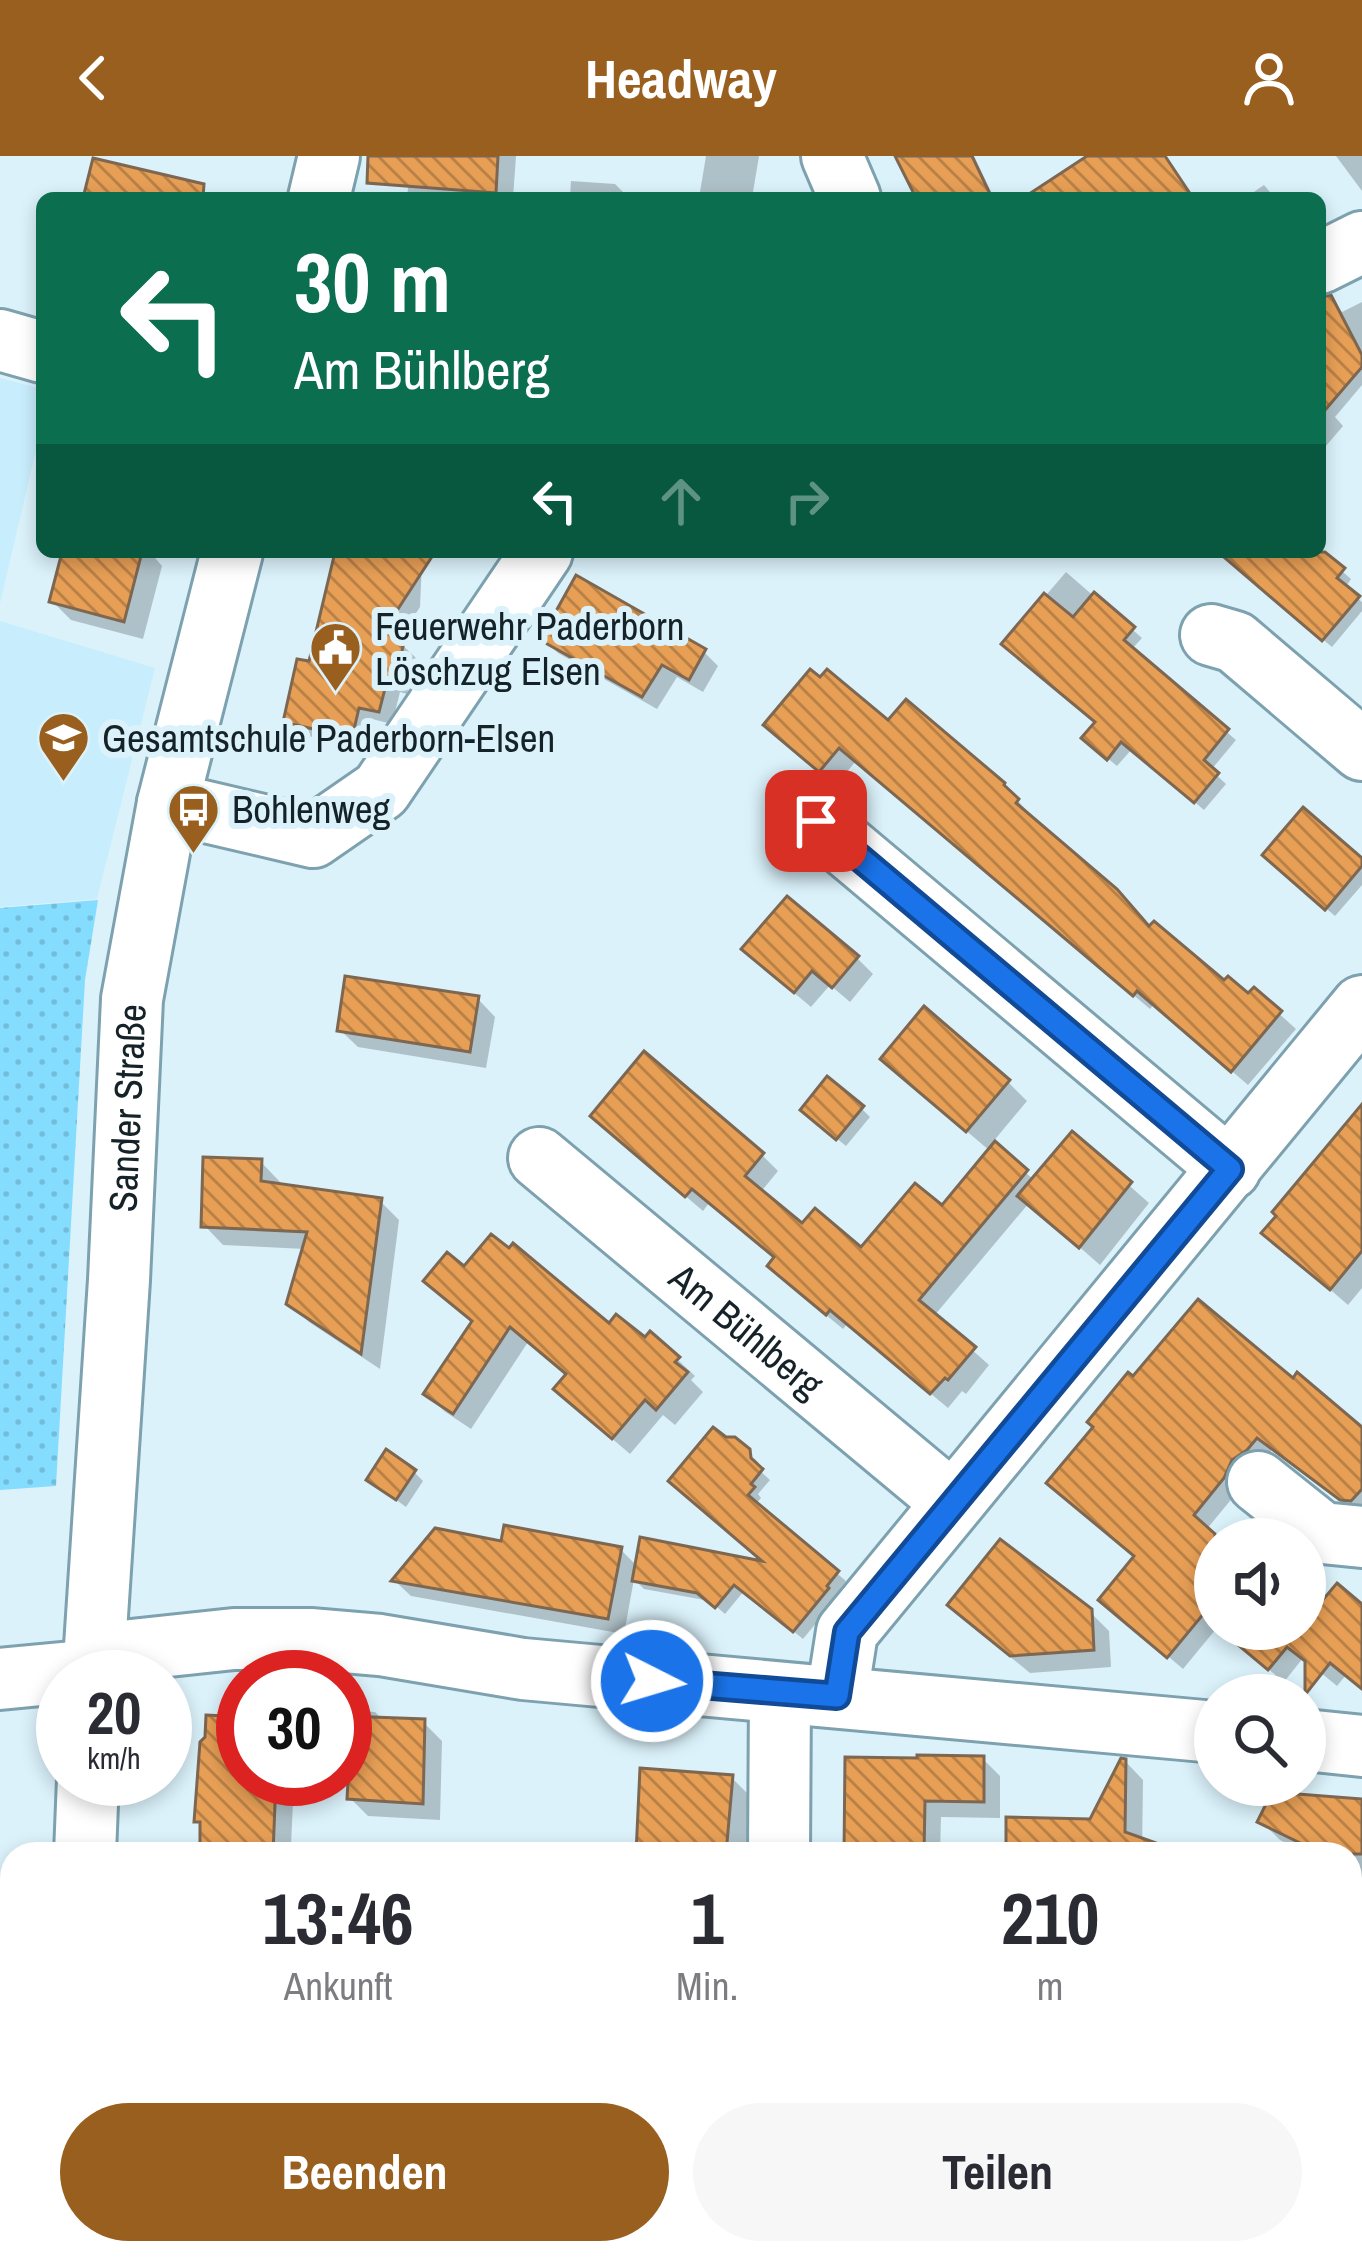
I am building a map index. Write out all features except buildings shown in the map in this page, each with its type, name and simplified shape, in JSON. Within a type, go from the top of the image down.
[{"type":"street","points":[[320,192],[329,156]]},
{"type":"street","points":[[832,156],[847,192]]},
{"type":"street","points":[[1326,260],[1362,242]]},
{"type":"street","points":[[0,340],[36,350]]},
{"type":"street","name":"Sander Straße","points":[[95,1650],[132,999],[168,803],[230,558]]},
{"type":"street","points":[[168,803],[313,837],[381,790],[538,558]]},
{"type":"street","points":[[1210,635],[1235,642],[1362,749]]},
{"type":"street","points":[[816,821],[1230,1169]]},
{"type":"street","points":[[781,1842],[809,1694],[847,1632],[1362,1006]]},
{"type":"street","name":"Am Bühlberg","points":[[539,1158],[952,1502]]},
{"type":"street","points":[[1258,1482],[1322,1533],[1362,1538]]},
{"type":"street","points":[[179,1650],[234,1639],[380,1645],[523,1669],[1194,1730]]},
{"type":"street","points":[[0,1678],[36,1674]]},
{"type":"street","points":[[1326,1742],[1362,1746]]},
{"type":"street","points":[[85,1842],[87,1806]]},
{"type":"shaded area","points":[[0,378],[36,387],[36,450],[0,603]]},
{"type":"shaded area","name":"Gesamtschule Paderborn-Elsen","points":[[0,621],[155,668],[97,899],[0,907]]},
{"type":"shaded area","points":[[98,900],[85,980],[56,1486],[0,1490],[0,908]]},
{"type":"place","name":"Feuerwehr Paderborn Löschzug Elsen","points":[[336,694]]},
{"type":"place","name":"Gesamtschule Paderborn-Elsen","points":[[63,784]]},
{"type":"place","name":"Bohlenweg","points":[[193,855]]},
{"type":"route","points":[[652,1681],[837,1696],[847,1632],[1230,1169],[816,821]]}]
